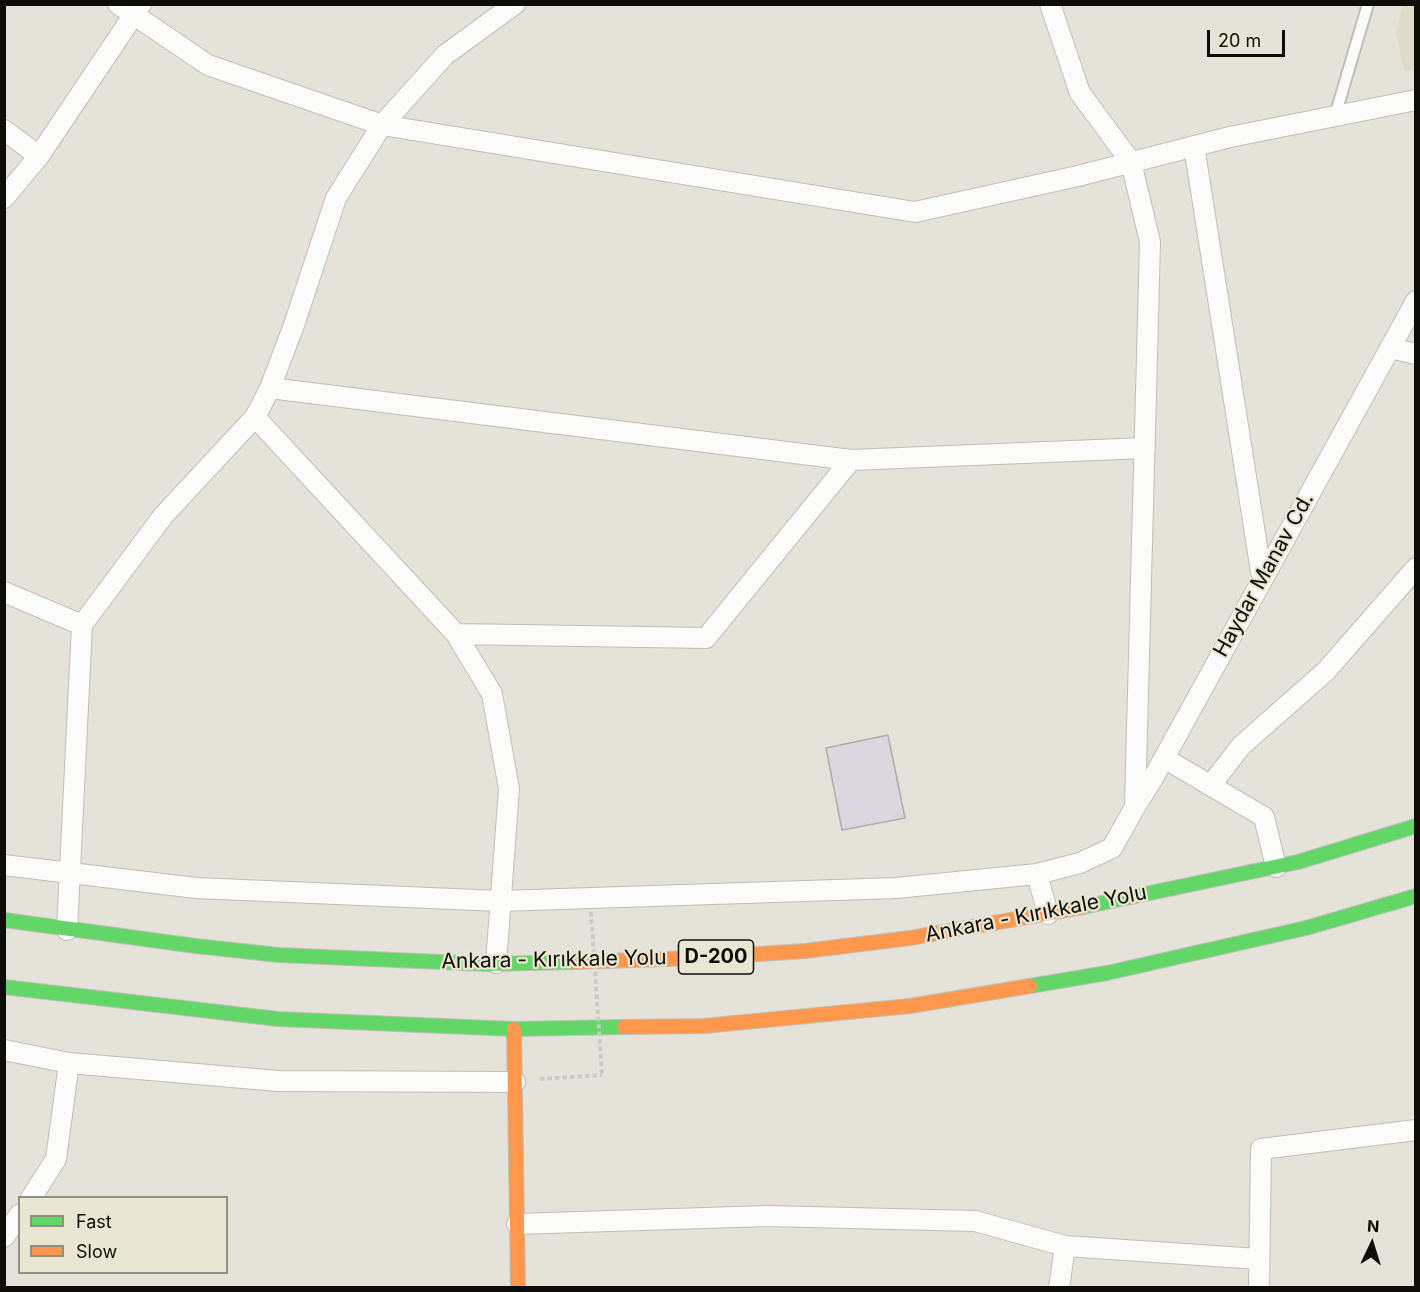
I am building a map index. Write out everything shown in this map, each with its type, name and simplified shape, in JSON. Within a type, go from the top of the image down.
[{"type":"main road","name":"Ankara - Kırıkkale Yolu","points":[[4,920],[68,930],[279,955],[496,963],[698,958],[805,951],[910,938],[1048,914],[1276,867],[1416,826]]},
{"type":"main road","points":[[4,987],[278,1019],[514,1029],[705,1026],[910,1005],[1107,973],[1306,928],[1416,896]]},
{"type":"main road","points":[[514,1029],[518,1287]]},
{"type":"street","points":[[68,930],[82,625],[163,516],[255,417],[270,388],[294,325],[336,198],[382,125],[445,56],[515,4]]},
{"type":"street","points":[[1050,4],[1080,93],[1131,162],[1150,242],[1135,807]]},
{"type":"street","points":[[4,198],[39,156],[131,8],[208,66],[382,125],[915,212],[1230,137],[1416,100]]},
{"type":"street","points":[[4,130],[39,156]]},
{"type":"street","points":[[1194,146],[1262,578]]},
{"type":"street","name":"Haydar Manav Cd.","points":[[1037,874],[1080,863],[1113,848],[1416,301]]},
{"type":"street","points":[[1390,348],[1416,354]]},
{"type":"street","points":[[270,388],[851,460],[1144,448]]},
{"type":"street","points":[[255,417],[456,634],[492,694],[509,789],[496,963]]},
{"type":"street","points":[[456,634],[706,638],[851,460]]},
{"type":"street","points":[[1211,785],[1241,747],[1326,671],[1416,568]]},
{"type":"street","points":[[4,592],[82,625]]},
{"type":"street","points":[[1164,758],[1264,817],[1276,867]]},
{"type":"street","points":[[4,865],[196,888],[500,901],[896,888],[1037,874],[1048,914]]},
{"type":"street","points":[[4,1050],[69,1063],[278,1081],[515,1082]]},
{"type":"street","points":[[32,1196],[56,1160],[69,1063]]},
{"type":"street","points":[[1259,1287],[1261,1149],[1416,1130]]},
{"type":"street","points":[[517,1224],[767,1216],[975,1221],[1065,1246],[1259,1259]]},
{"type":"street","points":[[4,1237],[18,1217]]},
{"type":"street","points":[[1059,1287],[1065,1246]]},
{"type":"lane","points":[[1335,116],[1368,4]]},
{"type":"path","points":[[537,1079],[602,1075],[591,912]]},
{"type":"shaded area","points":[[1403,5],[1416,5],[1415,70],[1404,71],[1396,33]]},
{"type":"building","points":[[888,735],[905,818],[842,830],[826,748]]},
{"type":"traffic: fast","points":[[1083,907],[1298,862],[1416,826]]},
{"type":"traffic: fast","points":[[1030,986],[1107,973],[1306,928],[1416,896]]},
{"type":"traffic: fast","points":[[4,920],[279,955],[487,964],[574,962]]},
{"type":"traffic: fast","points":[[4,987],[278,1019],[514,1029],[624,1027]]},
{"type":"traffic: slow","points":[[574,962],[697,958],[805,951],[910,938],[1083,907]]},
{"type":"traffic: slow","points":[[624,1027],[704,1026],[910,1006],[1030,986]]},
{"type":"traffic: slow","points":[[514,1029],[518,1288]]}]
